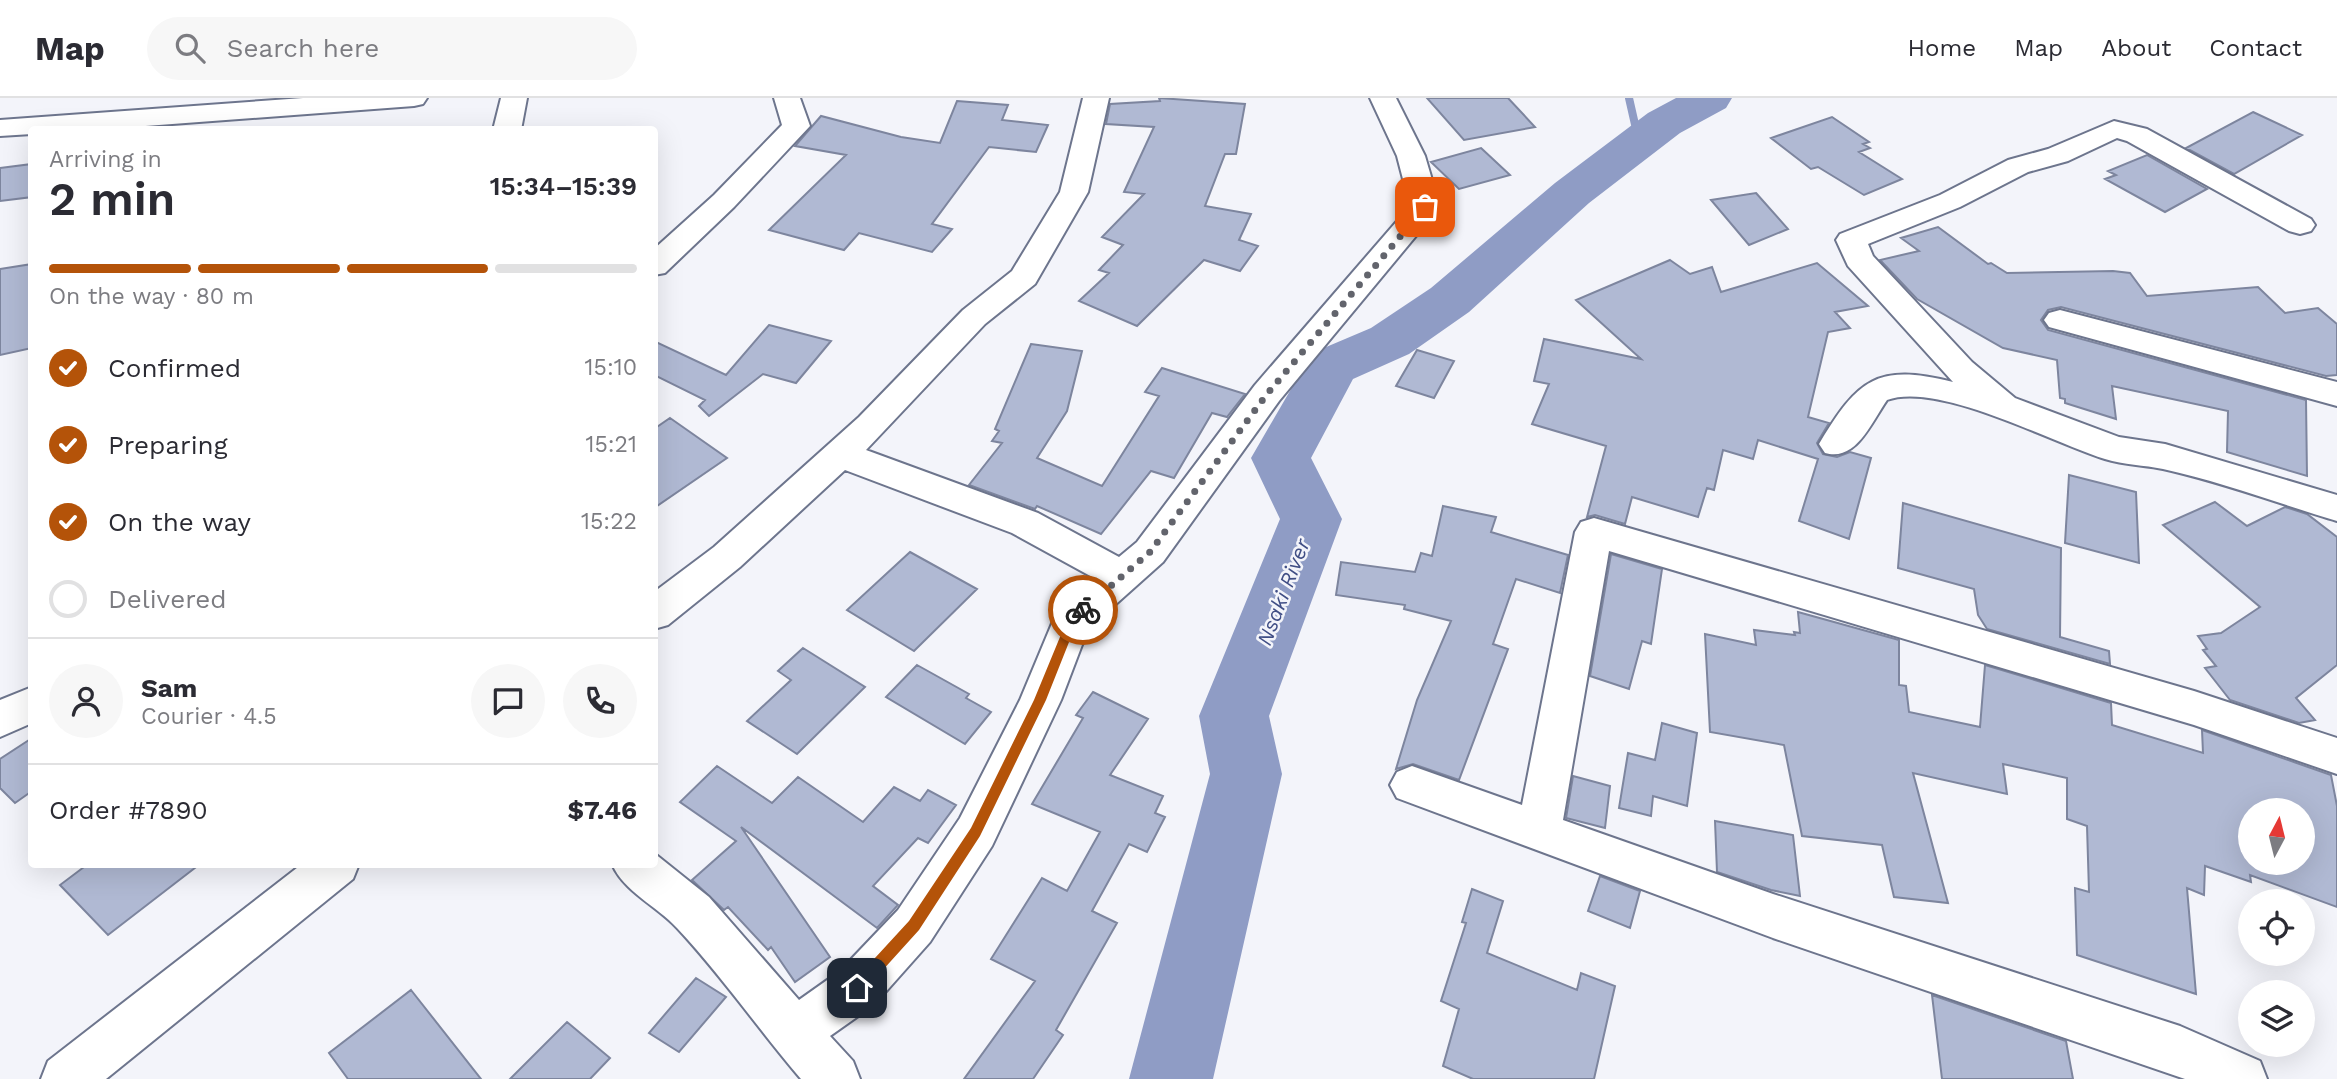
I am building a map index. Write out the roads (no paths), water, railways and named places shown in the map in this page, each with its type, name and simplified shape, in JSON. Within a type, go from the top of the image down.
[{"type":"street","points":[[29,126],[414,98]]},
{"type":"street","points":[[508,126],[514,98]]},
{"type":"street","points":[[658,262],[724,201],[796,125],[787,98]]},
{"type":"street","points":[[658,611],[727,557],[871,426],[974,317],[1024,276],[1074,192],[1096,98]]},
{"type":"street","points":[[793,1033],[857,988],[914,926],[976,832],[1040,700],[1072,620],[1150,552],[1267,394],[1425,207],[1411,156],[1382,98]]},
{"type":"street","points":[[0,128],[28,126]]},
{"type":"street","points":[[2003,406],[1960,370],[1859,259],[1851,240],[1950,201],[2018,166],[2058,155],[2114,129],[2137,135],[2300,225]]},
{"type":"street","points":[[2060,320],[2337,394]]},
{"type":"street","points":[[1837,444],[1875,392],[1894,385],[1931,387],[2003,406],[2114,449],[2165,457],[2335,510]]},
{"type":"street","points":[[839,454],[1025,523],[1122,576]]},
{"type":"street","points":[[1539,831],[1594,533],[2194,708],[2337,756]]},
{"type":"street","points":[[0,719],[28,706]]},
{"type":"street","points":[[1412,785],[1773,916],[2180,1051],[2242,1079]]},
{"type":"street","points":[[66,1079],[332,868]]},
{"type":"street","points":[[639,868],[690,909],[740,963],[793,1033],[835,1079]]},
{"type":"waterway","points":[[1629,98],[1639,142]]},
{"type":"waterway","name":"Nsaki River","points":[[1171,1079],[1246,774],[1234,716],[1311,519],[1281,458],[1332,366],[1390,341],[1450,300],[1572,193],[1664,123],[1710,98]]}]
